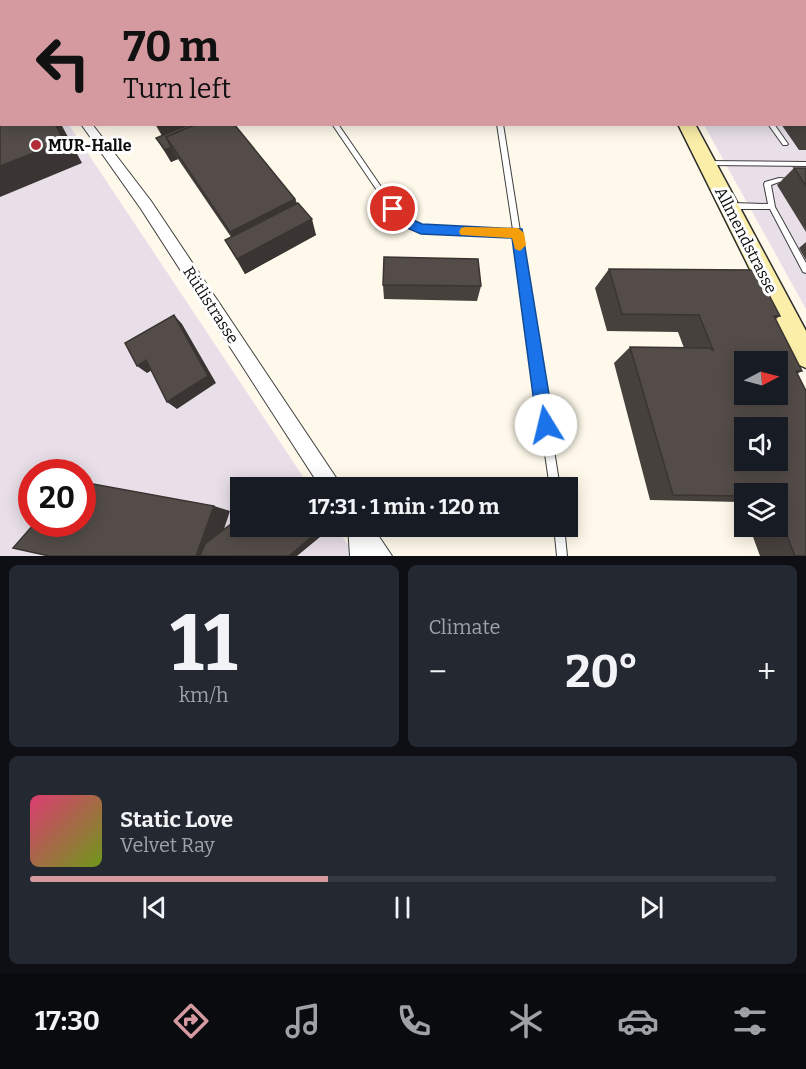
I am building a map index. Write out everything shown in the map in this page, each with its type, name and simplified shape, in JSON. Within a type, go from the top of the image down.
[{"type":"main road","name":"Allmendstrasse","points":[[687,126],[806,357]]},
{"type":"street","name":"Rütlistrasse","points":[[87,126],[146,205],[326,477]]},
{"type":"street","points":[[360,537],[361,556]]},
{"type":"street","points":[[367,537],[381,556]]},
{"type":"lane","points":[[336,126],[393,209],[405,222],[421,229],[518,233]]},
{"type":"lane","points":[[500,126],[553,477]]},
{"type":"lane","points":[[772,126],[785,144]]},
{"type":"lane","points":[[706,163],[806,164]]},
{"type":"lane","points":[[806,182],[779,180],[766,184],[772,207],[806,270]]},
{"type":"lane","points":[[728,206],[772,207]]},
{"type":"lane","points":[[560,537],[562,556]]},
{"type":"shaded area","points":[[0,126],[70,126],[303,477],[230,477],[230,537],[343,537],[354,554],[353,556],[0,556]]},
{"type":"shaded area","points":[[705,126],[806,126],[806,309]]},
{"type":"building","points":[[0,126],[56,126],[64,141],[0,166]]},
{"type":"building","points":[[185,126],[192,126],[166,137],[171,147],[165,150],[156,138]]},
{"type":"building","points":[[192,126],[236,126],[295,199],[230,232],[166,137]]},
{"type":"building","points":[[794,168],[806,168],[806,186]]},
{"type":"building","points":[[298,203],[312,219],[237,259],[225,240]]},
{"type":"building","points":[[384,257],[478,259],[481,286],[383,285]]},
{"type":"building","points":[[609,269],[756,270],[780,316],[774,316],[802,371],[796,371],[806,391],[806,556],[795,556],[787,537],[788,483],[734,483],[734,496],[673,495],[630,347],[709,348],[713,350],[699,315],[622,314]]},
{"type":"building","points":[[174,315],[208,376],[167,402],[146,360],[137,366],[125,343]]},
{"type":"building","points":[[96,485],[214,506],[196,556],[49,556],[13,548],[23,537],[96,537]]},
{"type":"building","points":[[230,525],[230,537],[312,537],[289,556],[200,556],[205,544]]},
{"type":"slow traffic","points":[[465,232],[518,233],[520,245]]},
{"type":"place","name":"MUR-Halle","points":[[36,145]]},
{"type":"route","points":[[393,209],[405,222],[421,229],[518,233],[546,425]]}]
